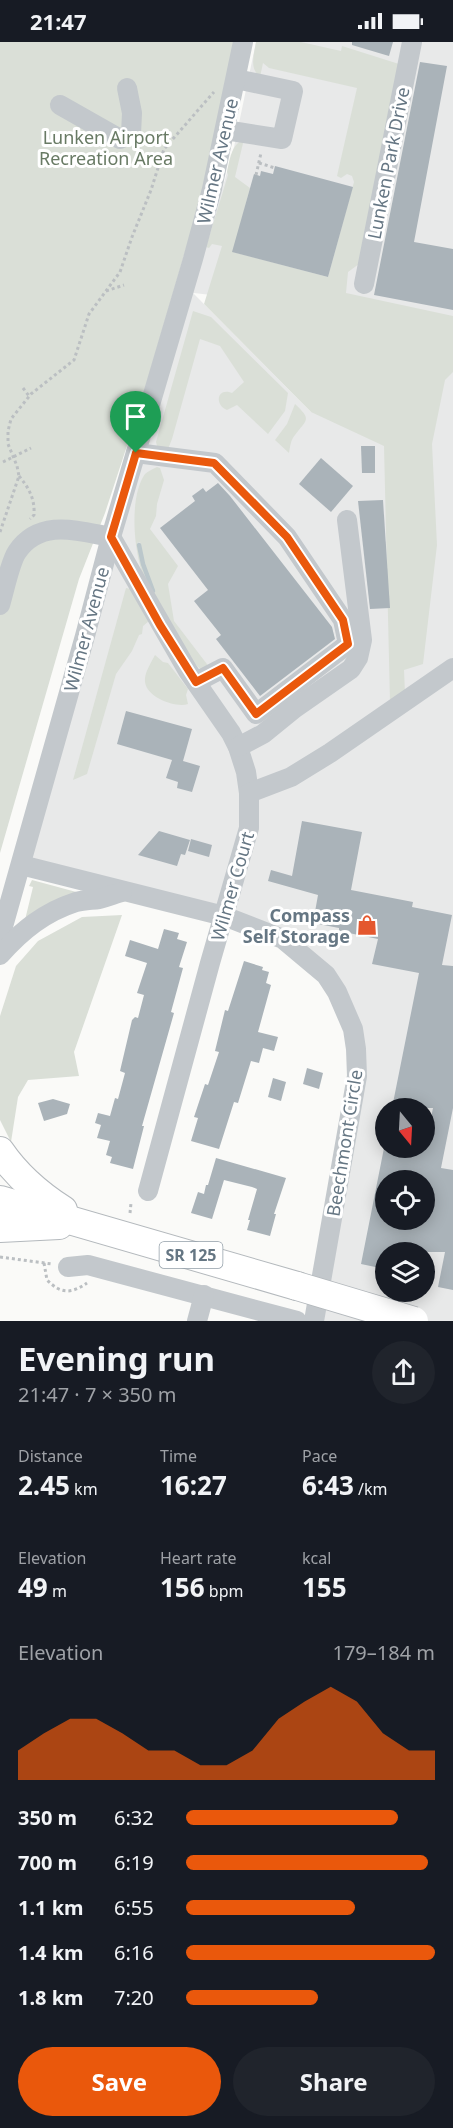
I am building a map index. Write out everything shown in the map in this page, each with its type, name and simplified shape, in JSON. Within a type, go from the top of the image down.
[{"type":"highway","points":[[0,1151],[36,1193],[85,1225]]},
{"type":"highway","name":"SR 125","points":[[0,1200],[414,1321]]},
{"type":"highway","points":[[0,1228],[85,1225]]},
{"type":"street","name":"Wilmer Avenue","points":[[0,936],[111,537],[199,239],[243,42]]},
{"type":"street","name":"Lunken Park Drive","points":[[364,284],[412,42]]},
{"type":"street","points":[[225,130],[282,139],[292,91],[236,79]]},
{"type":"street","points":[[60,105],[120,139],[131,134],[132,113],[127,88]]},
{"type":"street","points":[[136,453],[214,463],[287,537],[343,620],[348,644],[256,714],[223,668],[196,682]]},
{"type":"street","points":[[238,747],[263,734],[295,708],[351,669],[358,658],[361,632],[348,520]]},
{"type":"street","points":[[0,605],[16,553],[31,536],[58,528],[111,537]]},
{"type":"street","name":"Wilmer Court","points":[[111,537],[160,625],[238,747],[246,772],[249,793],[249,828],[148,1191]]},
{"type":"street","points":[[249,793],[291,777],[330,753],[453,668]]},
{"type":"street","name":"Beechmont Circle","points":[[21,866],[224,916],[283,939],[326,975],[342,1001],[352,1029],[356,1049],[357,1083],[314,1321]]},
{"type":"street","points":[[0,954],[17,935],[55,910],[79,901],[99,899],[124,892]]},
{"type":"street","points":[[68,1267],[88,1265],[297,1321]]},
{"type":"street","points":[[197,1321],[204,1295]]},
{"type":"path","points":[[29,520],[34,515],[35,505],[30,492],[19,476],[8,444],[11,419],[29,396],[74,360],[89,314],[120,272],[164,149],[211,98],[216,89]]},
{"type":"path","points":[[256,175],[266,136]]},
{"type":"path","points":[[259,163],[274,168]]},
{"type":"path","points":[[104,292],[124,285]]},
{"type":"path","points":[[23,388],[29,396]]},
{"type":"path","points":[[3,462],[31,448]]},
{"type":"path","points":[[0,532],[19,476]]},
{"type":"path","points":[[130,1213],[131,1203]]},
{"type":"path","points":[[0,1257],[68,1267]]},
{"type":"shaded area","points":[[256,42],[453,42],[453,1321],[314,1321],[357,1083],[346,1010],[283,939],[21,865],[234,147]],"holes":[[[193,293],[411,318],[311,412]]]},
{"type":"green space","name":"Lunken Airport Recreation Area","points":[[0,42],[238,42],[214,153],[140,406],[105,513],[79,579],[0,853]]},
{"type":"green space","points":[[256,42],[301,42],[341,51],[342,46],[399,64],[359,264],[348,272],[346,293],[453,316],[453,372],[445,380],[432,444],[437,545],[423,664],[404,670],[405,693],[390,702],[384,446],[311,412],[204,304],[222,246],[212,244],[209,248],[206,247],[228,175],[230,157],[236,145],[244,139],[235,177],[250,188],[233,252],[328,277],[354,182],[352,176],[347,174],[341,178],[337,176],[357,88],[269,68],[263,63],[260,77],[253,65]]},
{"type":"green space","points":[[193,311],[211,317],[288,393],[285,411],[268,434],[237,405],[227,410],[220,404],[220,394],[232,393],[244,382],[220,346],[200,339],[168,449],[157,446],[156,442]]},
{"type":"green space","points":[[295,404],[304,413],[306,420],[293,439],[289,453],[275,440],[287,424]]},
{"type":"green space","points":[[157,467],[160,468],[164,480],[156,516],[150,529],[178,566],[168,584],[174,621],[213,672],[204,671],[195,664],[168,623],[144,565],[140,542],[137,543],[141,563],[151,591],[140,567],[135,533],[136,500],[139,485],[145,474]]},
{"type":"green space","points":[[126,588],[131,589],[149,621],[143,626],[142,634],[139,635],[132,651],[116,674],[87,774],[73,780]]},
{"type":"green space","points":[[155,655],[168,663],[188,689],[186,695],[188,704],[170,703],[156,697],[147,688],[146,675]]},
{"type":"green space","points":[[32,880],[80,893],[24,924],[33,887],[29,886]]},
{"type":"green space","points":[[122,915],[74,1052],[79,1076],[28,1080],[18,1097],[11,1142],[0,1120],[0,1016],[16,966],[38,941],[82,917]]},
{"type":"building","points":[[352,42],[393,42],[389,56],[352,45]]},
{"type":"building","points":[[420,62],[447,66],[414,242],[453,249],[453,310],[374,295]]},
{"type":"building","points":[[275,166],[353,187],[328,277],[232,252],[254,174],[260,176],[261,171],[273,174]]},
{"type":"building","points":[[361,446],[375,446],[375,473],[362,473]]},
{"type":"building","points":[[321,458],[353,486],[331,512],[299,484]]},
{"type":"building","points":[[218,483],[332,627],[335,639],[260,696],[216,639],[221,635],[194,601],[208,590],[160,528],[195,501],[192,496],[203,488],[206,492]]},
{"type":"building","points":[[383,500],[390,608],[370,609],[358,501]]},
{"type":"building","points":[[126,711],[192,729],[183,761],[200,766],[192,792],[177,788],[178,782],[166,778],[172,760],[117,744]]},
{"type":"building","points":[[302,821],[362,832],[351,890],[413,902],[412,907],[452,915],[442,965],[453,966],[453,1108],[441,1168],[453,1170],[453,1290],[438,1287],[445,1252],[435,1252],[435,1242],[375,1242],[375,1267],[361,1264],[375,1193],[375,1230],[435,1230],[435,1170],[380,1170],[382,1158],[435,1158],[435,1098],[394,1098],[419,973],[372,964],[378,939],[313,923],[318,895],[268,881],[271,870],[292,876]]},
{"type":"building","points":[[159,831],[190,840],[185,855],[181,854],[177,866],[138,855]]},
{"type":"building","points":[[191,839],[212,845],[209,857],[188,851]]},
{"type":"building","points":[[164,929],[179,933],[177,939],[187,942],[179,967],[183,968],[171,1012],[174,1013],[142,1126],[144,1126],[133,1169],[110,1163],[112,1157],[106,1155],[110,1141],[97,1138],[101,1125],[95,1123],[98,1113],[110,1116],[115,1098],[118,1099],[125,1073],[120,1071],[132,1020],[135,1017],[138,1018],[144,995],[137,993],[147,963],[125,956],[130,940],[158,949]]},
{"type":"building","points":[[244,961],[263,967],[262,970],[269,972],[266,983],[271,985],[258,1032],[278,1037],[274,1051],[263,1048],[259,1063],[251,1061],[238,1103],[234,1102],[219,1149],[191,1141],[198,1118],[194,1117],[219,1052],[215,1051],[225,1010],[228,1011]]},
{"type":"building","points":[[307,1068],[323,1073],[319,1089],[303,1084]]},
{"type":"building","points":[[273,1078],[286,1082],[281,1101],[268,1097]]},
{"type":"building","points":[[53,1099],[70,1104],[67,1114],[44,1121],[38,1103]]},
{"type":"building","points":[[216,1158],[286,1178],[274,1214],[276,1214],[270,1236],[247,1230],[257,1189],[252,1187],[224,1180],[212,1219],[191,1213],[198,1192],[204,1194]]},
{"type":"waterway","points":[[139,545],[153,591]]},
{"type":"place","name":"Compass Self Storage","points":[[367,925]]},
{"type":"route","points":[[136,453],[214,463],[287,537],[343,620],[348,644],[256,714],[223,668],[196,682],[160,625],[111,537],[136,453]]}]
